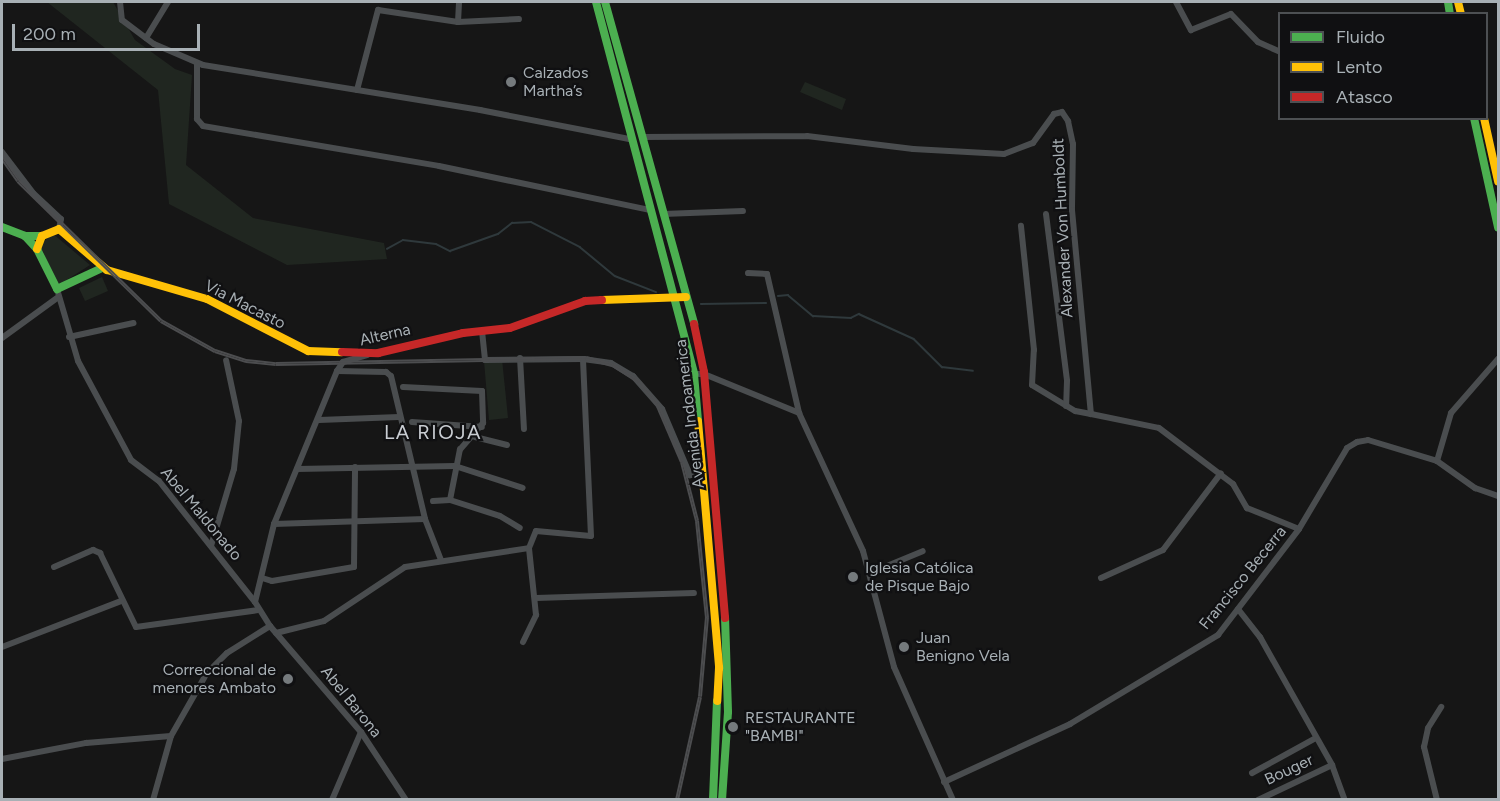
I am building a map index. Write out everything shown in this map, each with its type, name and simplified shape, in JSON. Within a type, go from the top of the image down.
[{"type":"main road","name":"Avenida Indoamerica","points":[[601,3],[686,297],[709,425],[727,647],[728,712],[723,800]]},
{"type":"main road","name":"Avenida Indoamerica","points":[[601,3],[629,139],[699,374],[702,475],[719,668],[713,800]]},
{"type":"main road","points":[[1474,120],[1498,227]]},
{"type":"main road","points":[[1484,120],[1498,181]]},
{"type":"main road","points":[[2,227],[25,236],[42,236],[59,228]]},
{"type":"main road","name":"Via Macasto","points":[[59,228],[102,268],[207,299],[298,349],[378,353]]},
{"type":"main road","points":[[25,236],[37,249],[57,294],[102,268]]},
{"type":"main road","points":[[37,249],[42,236]]},
{"type":"main road","points":[[90,274],[95,261]]},
{"type":"main road","name":"Alterna","points":[[378,353],[482,331],[518,326],[585,302],[686,297]]},
{"type":"main road","points":[[699,425],[709,425]]},
{"type":"street","points":[[120,2],[122,20],[146,38],[197,63],[629,139]]},
{"type":"street","points":[[146,38],[168,2]]},
{"type":"street","points":[[458,22],[459,2]]},
{"type":"street","points":[[1176,2],[1191,30],[1231,14],[1258,42],[1278,51]]},
{"type":"street","points":[[357,90],[378,10],[458,22],[519,19]]},
{"type":"street","points":[[197,63],[197,119],[203,126],[439,166],[650,210]]},
{"type":"street","name":"Alexander Von Humboldt","points":[[641,136],[807,136],[913,149],[1004,154],[1033,143],[1054,114],[1062,112],[1068,121],[1073,144],[1072,210],[1091,414]]},
{"type":"street","points":[[2,152],[33,193],[61,219],[59,228]]},
{"type":"street","points":[[663,214],[743,211]]},
{"type":"street","points":[[1046,214],[1067,381],[1066,406]]},
{"type":"street","points":[[1021,226],[1034,350],[1032,385],[1066,406],[1091,414],[1159,428],[1221,473],[1236,488],[1247,507],[1299,529]]},
{"type":"street","points":[[748,273],[767,274],[799,413],[870,573],[894,667],[953,800]]},
{"type":"street","points":[[2,338],[57,294]]},
{"type":"street","name":"Abel Maldonado","points":[[57,294],[78,361],[127,454],[159,481],[255,602],[270,626]]},
{"type":"street","points":[[69,337],[134,323]]},
{"type":"street","points":[[482,331],[484,359],[583,359],[611,363],[639,381],[662,410],[690,475],[702,475]]},
{"type":"street","name":"Alterna","points":[[337,371],[348,360],[378,353]]},
{"type":"street","points":[[520,358],[524,429]]},
{"type":"street","points":[[523,642],[533,626],[536,598],[530,548],[536,531],[584,538],[593,533],[583,359]]},
{"type":"street","points":[[1437,461],[1451,413],[1498,359]]},
{"type":"street","points":[[211,546],[234,469],[239,422],[226,360]]},
{"type":"street","points":[[255,602],[274,524],[319,420],[337,371],[389,373],[425,519],[441,560]]},
{"type":"street","points":[[699,374],[799,413]]},
{"type":"street","points":[[403,387],[479,389],[484,395],[482,426],[475,437],[460,449],[450,500]]},
{"type":"street","points":[[319,420],[399,417]]},
{"type":"street","points":[[412,422],[482,426]]},
{"type":"street","points":[[475,437],[507,445]]},
{"type":"street","name":"Francisco Becerra","points":[[944,782],[1070,724],[1201,648],[1218,635],[1299,529],[1347,448],[1357,442],[1368,440],[1437,461],[1475,488],[1498,496]]},
{"type":"street","points":[[297,469],[412,465],[455,466],[523,488]]},
{"type":"street","points":[[262,578],[272,581],[354,567],[355,467]]},
{"type":"street","points":[[1101,578],[1163,550],[1221,473]]},
{"type":"street","points":[[433,501],[450,500],[500,516],[520,528]]},
{"type":"street","points":[[274,524],[425,519]]},
{"type":"street","points":[[276,633],[324,621],[396,570],[441,560],[530,548]]},
{"type":"street","points":[[54,567],[97,550],[130,623],[143,628],[258,610]]},
{"type":"street","points":[[870,573],[923,551]]},
{"type":"street","points":[[536,598],[694,593]]},
{"type":"street","points":[[2,647],[121,601]]},
{"type":"street","points":[[1238,609],[1260,637],[1332,765],[1345,800]]},
{"type":"street","points":[[153,800],[171,736],[215,663],[270,626]]},
{"type":"street","name":"Abel Barona","points":[[270,626],[361,732],[406,800]]},
{"type":"street","points":[[1437,800],[1424,747],[1428,728],[1441,707]]},
{"type":"street","points":[[332,800],[361,732]]},
{"type":"street","points":[[2,759],[86,743],[171,736]]},
{"type":"street","points":[[1252,772],[1316,738]]},
{"type":"street","name":"Bouger","points":[[1258,800],[1332,765]]},
{"type":"shaded area","points":[[47,2],[113,2],[135,40],[175,69],[192,75],[186,165],[253,218],[384,243],[387,259],[287,265],[169,204],[158,90]]},
{"type":"shaded area","points":[[805,82],[846,99],[842,110],[800,92]]},
{"type":"shaded area","points":[[52,233],[90,265],[62,283],[55,283],[43,251],[38,248]]},
{"type":"shaded area","points":[[102,277],[108,291],[85,301],[79,288]]},
{"type":"shaded area","points":[[502,359],[508,418],[489,420],[484,361]]},
{"type":"waterway","points":[[387,249],[403,240],[436,244],[450,251],[498,234],[512,223],[531,222],[580,247],[615,276],[656,292]]},
{"type":"waterway","points":[[778,296],[788,295],[813,316],[851,318],[859,314],[914,339],[942,367],[973,371]]},
{"type":"waterway","points":[[701,304],[766,303]]},
{"type":"railway","points":[[2,158],[18,181],[161,321],[215,351],[246,361],[276,364],[586,358],[613,365],[639,382],[657,404],[682,462],[697,521],[707,617],[700,697],[677,800]]},
{"type":"traffic: fast","points":[[596,2],[694,374],[698,421]]},
{"type":"traffic: fast","points":[[605,2],[694,324]]},
{"type":"traffic: fast","points":[[1448,2],[1450,12]]},
{"type":"traffic: fast","points":[[1474,120],[1498,227]]},
{"type":"traffic: fast","points":[[2,227],[25,236],[42,236]]},
{"type":"traffic: fast","points":[[25,236],[37,249],[57,289],[102,268]]},
{"type":"traffic: fast","points":[[722,800],[728,712],[725,618]]},
{"type":"traffic: fast","points":[[713,800],[717,701]]},
{"type":"traffic: slow","points":[[1458,2],[1460,12]]},
{"type":"traffic: slow","points":[[1484,120],[1498,181]]},
{"type":"traffic: slow","points":[[37,249],[42,236],[59,229],[107,270],[207,299],[308,351],[342,352]]},
{"type":"traffic: slow","points":[[602,300],[686,297]]},
{"type":"traffic: slow","points":[[698,421],[719,668],[717,701]]},
{"type":"traffic: jam","points":[[342,352],[378,353],[463,333],[510,328],[585,301],[602,300]]},
{"type":"traffic: jam","points":[[694,324],[704,372],[725,618]]},
{"type":"place","name":"Calzados Martha’s","points":[[511,82]]},
{"type":"place","name":"Iglesia Católica de Pisque Bajo","points":[[853,577]]},
{"type":"place","name":"Juan Benigno Vela","points":[[904,647]]},
{"type":"place","name":"Correccional de menores Ambato","points":[[288,679]]},
{"type":"place","name":"RESTAURANTE \"BAMBI\"","points":[[733,727]]},
{"type":"district","name":"LA RIOJA","points":[[433,432]]}]
